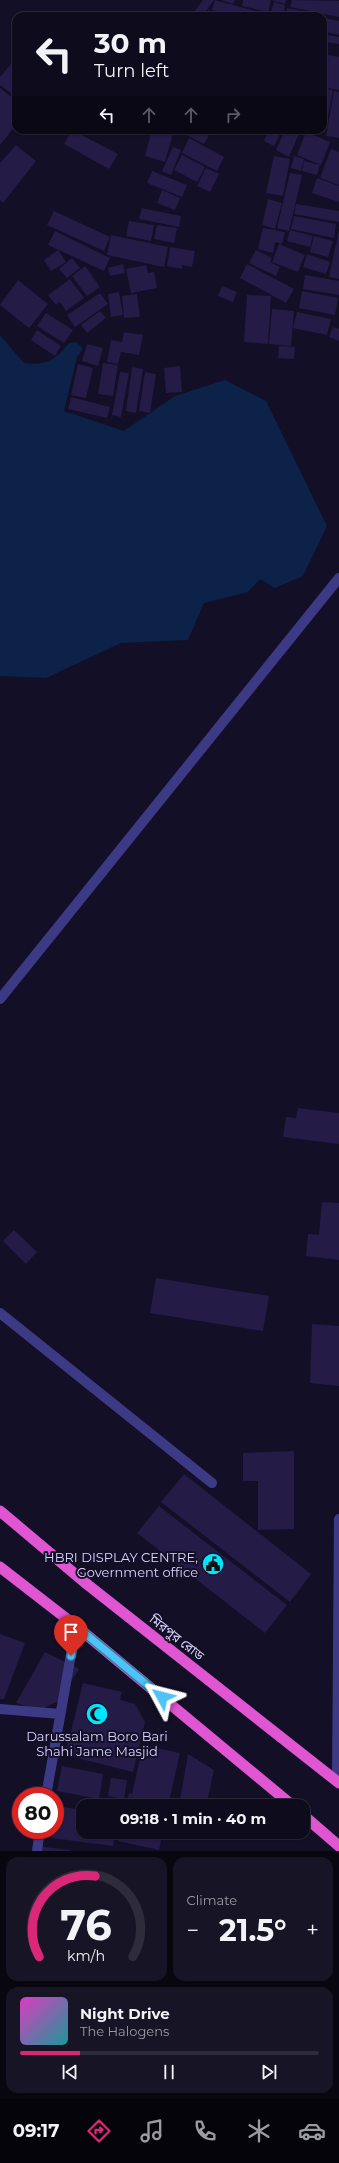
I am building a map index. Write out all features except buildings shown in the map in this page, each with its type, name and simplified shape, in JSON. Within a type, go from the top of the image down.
[{"type":"highway","name":"মিরপুর রোড","points":[[0,1511],[88,1585],[338,1782]]},
{"type":"highway","points":[[0,1567],[76,1626],[285,1799]]},
{"type":"highway","points":[[310,1821],[339,1846]]},
{"type":"street","points":[[0,999],[339,578]]},
{"type":"street","points":[[0,1313],[212,1483]]},
{"type":"street","points":[[338,1782],[339,1519]]},
{"type":"street","points":[[48,1787],[76,1626]]},
{"type":"street","points":[[0,1708],[60,1714]]},
{"type":"street","points":[[37,1851],[39,1839]]},
{"type":"water","points":[[0,335],[24,363],[31,364],[38,364],[55,358],[69,343],[76,342],[83,348],[77,357],[64,411],[124,431],[175,396],[225,380],[266,401],[327,526],[303,576],[275,588],[260,579],[248,592],[204,603],[188,640],[121,643],[46,678],[0,676]]},
{"type":"place","name":"HBRI DISPLAY CENTRE, Government office","points":[[213,1564]]},
{"type":"place","name":"Darussalam Boro Bari Shahi Jame Masjid","points":[[97,1714]]},
{"type":"route","points":[[71,1656],[76,1626],[126,1669],[162,1697]]}]
